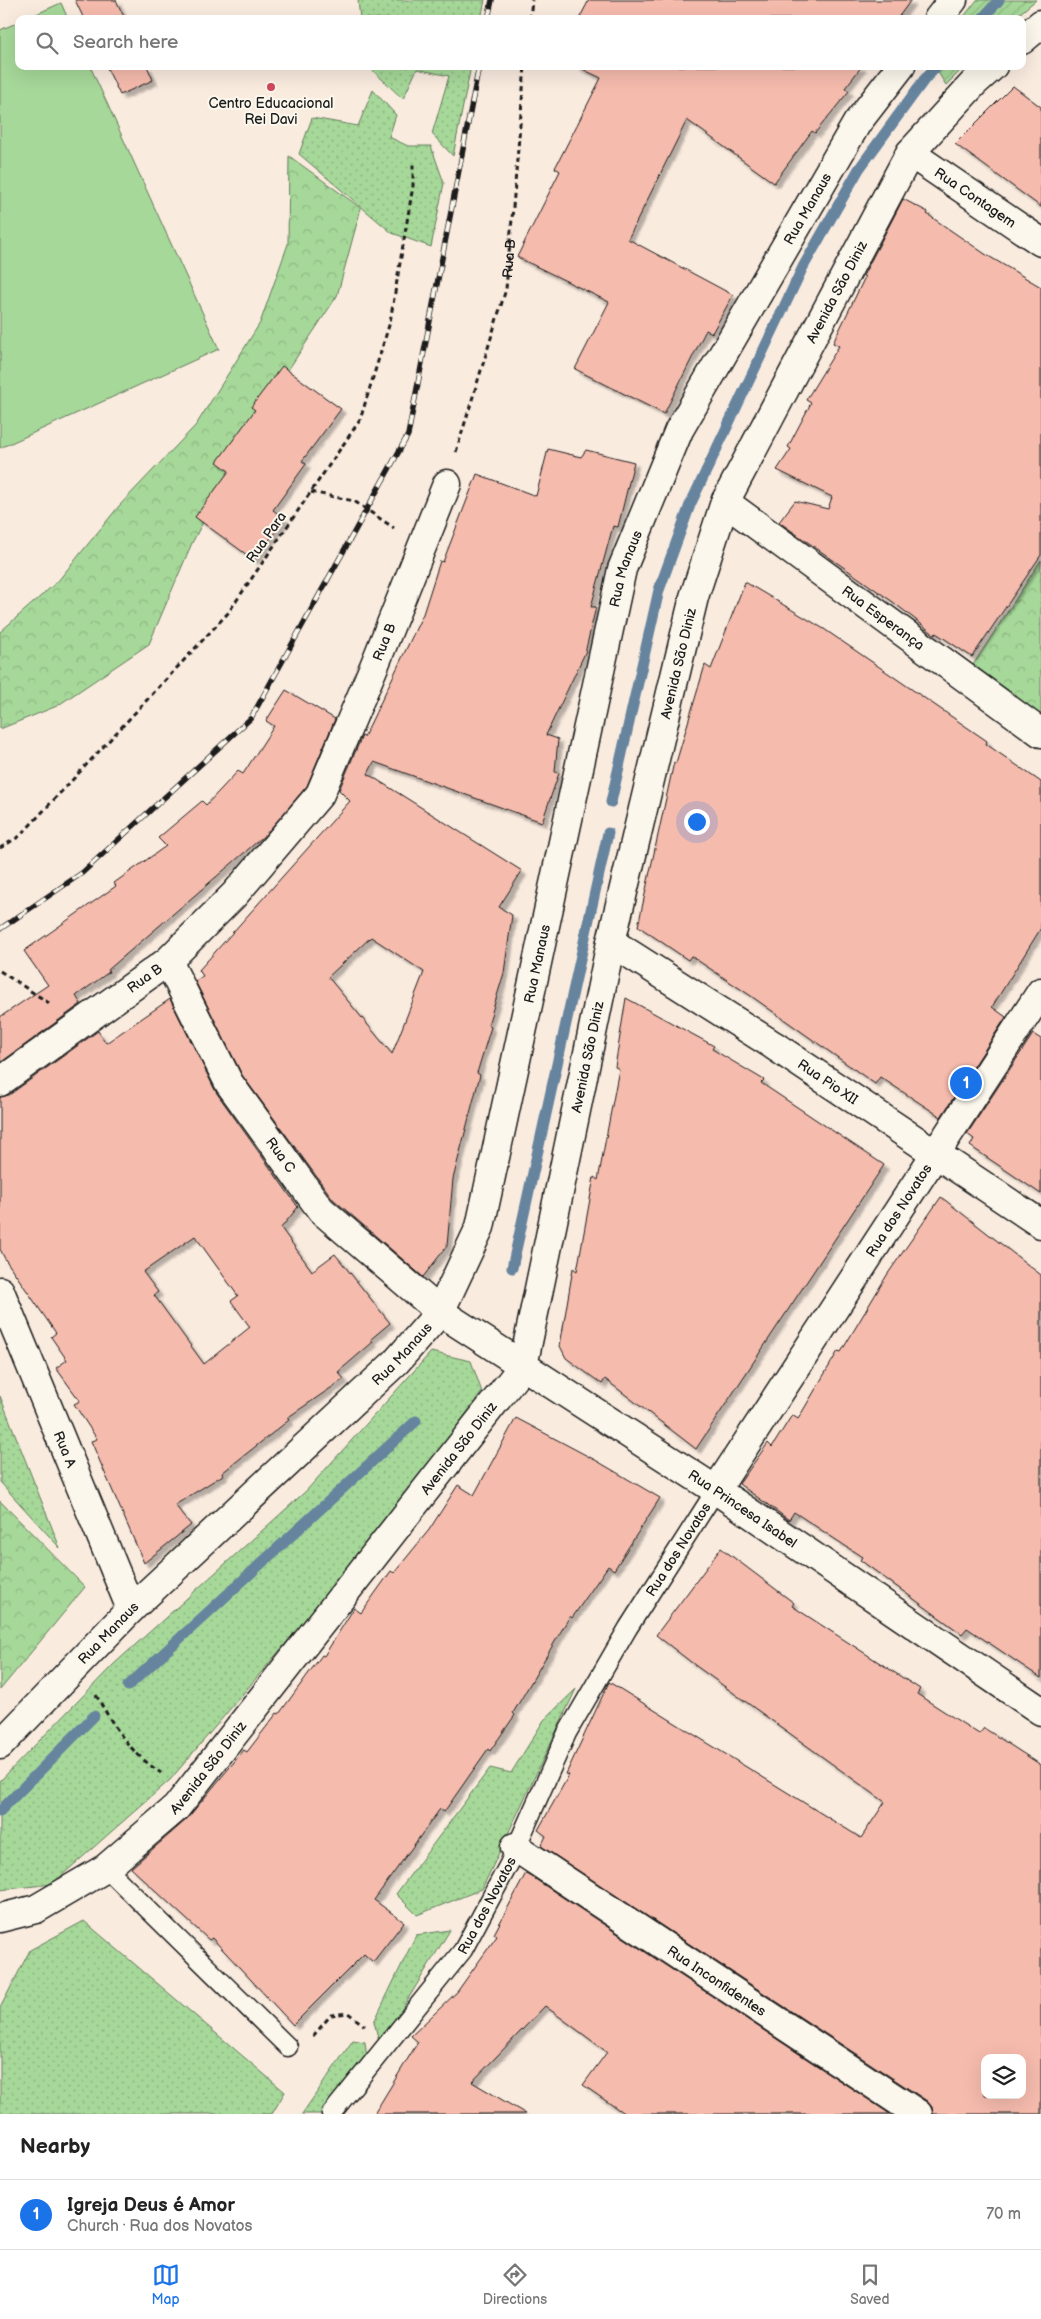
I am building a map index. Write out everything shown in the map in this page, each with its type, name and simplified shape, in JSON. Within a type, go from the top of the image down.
[{"type":"street","points":[[941,15],[952,0]]},
{"type":"street","points":[[1026,37],[1041,24]]},
{"type":"street","name":"Rua Manaus","points":[[0,1745],[131,1609],[396,1362],[440,1312],[480,1227],[622,569],[678,430],[856,123],[898,70]]},
{"type":"street","name":"Avenida São Diniz","points":[[0,1918],[36,1908],[106,1868],[176,1808],[523,1366],[611,942],[694,597],[725,502],[910,153],[974,83],[989,70]]},
{"type":"street","name":"Rua Contagem","points":[[910,153],[1041,242]]},
{"type":"street","name":"Rua B","points":[[0,1082],[168,961],[234,895],[320,794],[447,484]]},
{"type":"street","name":"Rua Esperança","points":[[725,502],[1041,733]]},
{"type":"street","name":"Rua Pio XII","points":[[611,942],[764,1040],[1041,1224]]},
{"type":"street","name":"Rua C","points":[[168,961],[229,1084],[321,1210],[440,1312]]},
{"type":"street","name":"Rua dos Novatos","points":[[716,1490],[1041,992]]},
{"type":"street","name":"Rua A","points":[[0,1291],[131,1609]]},
{"type":"street","name":"Rua Princesa Isabel","points":[[440,1312],[716,1490],[1041,1711]]},
{"type":"street","name":"Rua Inconfidentes","points":[[515,1847],[918,2114]]},
{"type":"lane","name":"Rua dos Novatos","points":[[331,2114],[463,1950],[515,1847],[567,1733],[628,1628],[716,1490]]},
{"type":"lane","points":[[106,1868],[288,2047]]},
{"type":"path","points":[[530,15],[532,0]]},
{"type":"path","name":"Rua B","points":[[447,484],[506,289],[525,70]]},
{"type":"path","name":"Rua Para","points":[[0,848],[20,836],[228,613],[360,420],[390,322],[413,186],[413,163]]},
{"type":"path","points":[[311,492],[354,500],[422,546]]},
{"type":"path","points":[[0,971],[51,1003],[70,1032]]},
{"type":"path","points":[[78,1664],[113,1725],[140,1759],[189,1791]]},
{"type":"path","points":[[288,2047],[311,2039],[331,2015],[348,2013],[367,2027],[375,2059]]},
{"type":"green space","points":[[358,0],[485,0],[482,15],[360,15]]},
{"type":"green space","points":[[977,0],[1036,0],[1018,15],[965,15]]},
{"type":"green space","points":[[61,3],[66,15],[34,15]]},
{"type":"green space","points":[[15,24],[15,70],[92,70],[219,349],[0,448],[0,30]]},
{"type":"green space","points":[[372,70],[417,70],[403,99]]},
{"type":"green space","points":[[422,70],[470,70],[453,156],[432,134],[449,76]]},
{"type":"green space","points":[[937,70],[961,70],[946,85]]},
{"type":"green space","points":[[373,90],[396,115],[389,137],[408,146],[431,146],[444,183],[431,247],[392,233],[299,154],[312,118],[358,126]]},
{"type":"green space","points":[[289,156],[361,208],[337,296],[263,408],[192,543],[149,644],[57,706],[0,729],[0,632],[58,581],[119,506],[196,425],[260,323],[288,244]]},
{"type":"green space","points":[[1041,560],[1041,716],[973,665]]},
{"type":"green space","points":[[431,1352],[471,1361],[482,1392],[374,1539],[170,1780],[52,1884],[0,1890],[0,1781],[114,1664],[306,1491]]},
{"type":"green space","points":[[0,1396],[60,1548],[0,1482]]},
{"type":"green space","points":[[0,1501],[85,1587],[0,1690]]},
{"type":"green space","points":[[576,1689],[482,1889],[417,1915],[396,1894],[490,1768],[511,1773],[544,1720]]},
{"type":"green space","points":[[84,1921],[285,2092],[272,2114],[0,2114],[0,2008],[30,1950]]},
{"type":"green space","points":[[450,1930],[380,2045],[374,2022],[416,1935]]},
{"type":"green space","points":[[353,2040],[365,2042],[367,2059],[325,2114],[302,2114]]},
{"type":"building","points":[[75,0],[116,0],[123,15],[82,15]]},
{"type":"building","points":[[589,0],[911,0],[900,15],[581,15]]},
{"type":"building","points":[[108,70],[149,70],[153,80],[120,95]]},
{"type":"building","points":[[584,70],[859,70],[845,88],[849,91],[815,133],[812,131],[774,183],[687,120],[628,239],[733,295],[712,333],[706,330],[664,414],[575,369],[609,302],[517,257],[560,171],[555,168],[601,78]]},
{"type":"building","points":[[1013,86],[1041,107],[1041,207],[955,144]]},
{"type":"building","points":[[903,199],[928,212],[927,214],[985,254],[1041,287],[1041,555],[972,657],[936,633],[935,635],[893,602],[779,522],[795,501],[828,509],[832,497],[777,470],[791,449],[788,447],[811,403],[806,400],[839,346],[833,343],[865,277],[863,276]]},
{"type":"building","points":[[282,366],[341,409],[302,461],[306,464],[273,510],[285,519],[254,560],[195,517],[229,471],[217,462],[255,410],[251,407]]},
{"type":"building","points":[[548,449],[581,457],[586,450],[634,462],[618,527],[613,526],[591,607],[596,607],[585,653],[546,735],[558,739],[555,772],[559,773],[542,822],[374,762],[368,774],[522,871],[499,907],[512,915],[504,973],[488,1025],[491,1027],[477,1073],[480,1075],[453,1179],[447,1246],[423,1277],[333,1199],[242,1075],[195,981],[203,976],[199,970],[350,801],[339,790],[362,736],[364,737],[423,614],[440,561],[443,562],[477,474],[536,496]],"holes":[[[371,937],[424,972],[392,1054],[328,977]]]},
{"type":"building","points":[[745,582],[824,629],[987,741],[986,744],[1041,782],[1041,928],[992,1007],[1006,1017],[941,1117],[880,1077],[875,1084],[691,956],[688,960],[638,926],[674,762],[676,763],[705,665],[711,669]]},
{"type":"building","points":[[286,690],[335,719],[307,786],[266,834],[108,970],[109,972],[76,996],[81,1004],[0,1063],[0,1017],[48,985],[24,951],[116,886],[114,883],[166,846],[158,838],[202,801],[206,805],[238,771],[243,774],[274,726],[266,721]]},
{"type":"building","points":[[626,998],[714,1046],[712,1049],[764,1080],[761,1083],[884,1165],[696,1449],[605,1379],[602,1384],[566,1358],[560,1346],[573,1268],[577,1271],[594,1177],[598,1180],[619,1069],[615,1067]]},
{"type":"building","points":[[170,999],[216,1092],[298,1207],[281,1228],[312,1271],[335,1254],[390,1323],[371,1339],[373,1342],[338,1372],[344,1379],[287,1418],[289,1420],[222,1473],[223,1475],[175,1505],[191,1525],[144,1563],[91,1441],[97,1439],[74,1404],[80,1401],[56,1368],[67,1360],[51,1337],[56,1333],[0,1249],[0,1097],[9,1095],[98,1031],[106,1043]],"holes":[[[195,1236],[238,1296],[231,1301],[250,1327],[204,1364],[154,1295],[158,1292],[143,1272]]]},
{"type":"building","points":[[1033,1034],[1041,1039],[1041,1194],[970,1146],[974,1139],[967,1134]]},
{"type":"building","points":[[941,1197],[1041,1275],[1041,1678],[967,1628],[962,1634],[860,1560],[862,1557],[794,1512],[789,1520],[739,1484],[768,1443],[772,1447],[792,1415],[798,1419],[838,1351],[841,1352],[887,1275]]},
{"type":"building","points":[[516,1418],[597,1461],[660,1498],[614,1570],[608,1566],[572,1618],[570,1616],[513,1713],[515,1715],[490,1751],[488,1749],[444,1812],[440,1809],[374,1900],[404,1922],[373,1962],[364,1954],[293,2025],[212,1938],[209,1940],[131,1868],[186,1820],[244,1750],[247,1752],[277,1713],[279,1714],[322,1655],[324,1656],[354,1608],[361,1613],[391,1571],[394,1573],[429,1530],[458,1485],[474,1495]]},
{"type":"building","points":[[721,1548],[794,1603],[792,1606],[920,1689],[917,1694],[979,1734],[984,1728],[1041,1765],[1041,2114],[933,2114],[932,2107],[927,2101],[541,1846],[546,1836],[538,1830],[569,1775],[566,1774],[609,1682],[861,1838],[885,1802],[656,1635]]},
{"type":"building","points":[[526,1873],[890,2114],[625,2114],[583,2085],[607,2052],[545,2006],[472,2082],[526,2114],[374,2114],[418,2042],[411,2036],[457,1992],[497,1936],[494,1934]]},
{"type":"waterway","points":[[986,15],[999,0]]},
{"type":"waterway","points":[[611,802],[659,590],[690,505],[803,267],[859,169],[933,70]]},
{"type":"waterway","points":[[512,1268],[608,833]]},
{"type":"waterway","points":[[128,1686],[416,1421]]},
{"type":"waterway","points":[[0,1811],[94,1716]]},
{"type":"railway","points":[[489,15],[492,0]]},
{"type":"railway","points":[[0,929],[82,873],[251,718],[408,435],[478,70]]},
{"type":"place","name":"Centro Educacional Rei Davi","points":[[271,87]]},
{"type":"place","name":"Igreja Deus é Amor","points":[[966,1083]]}]
